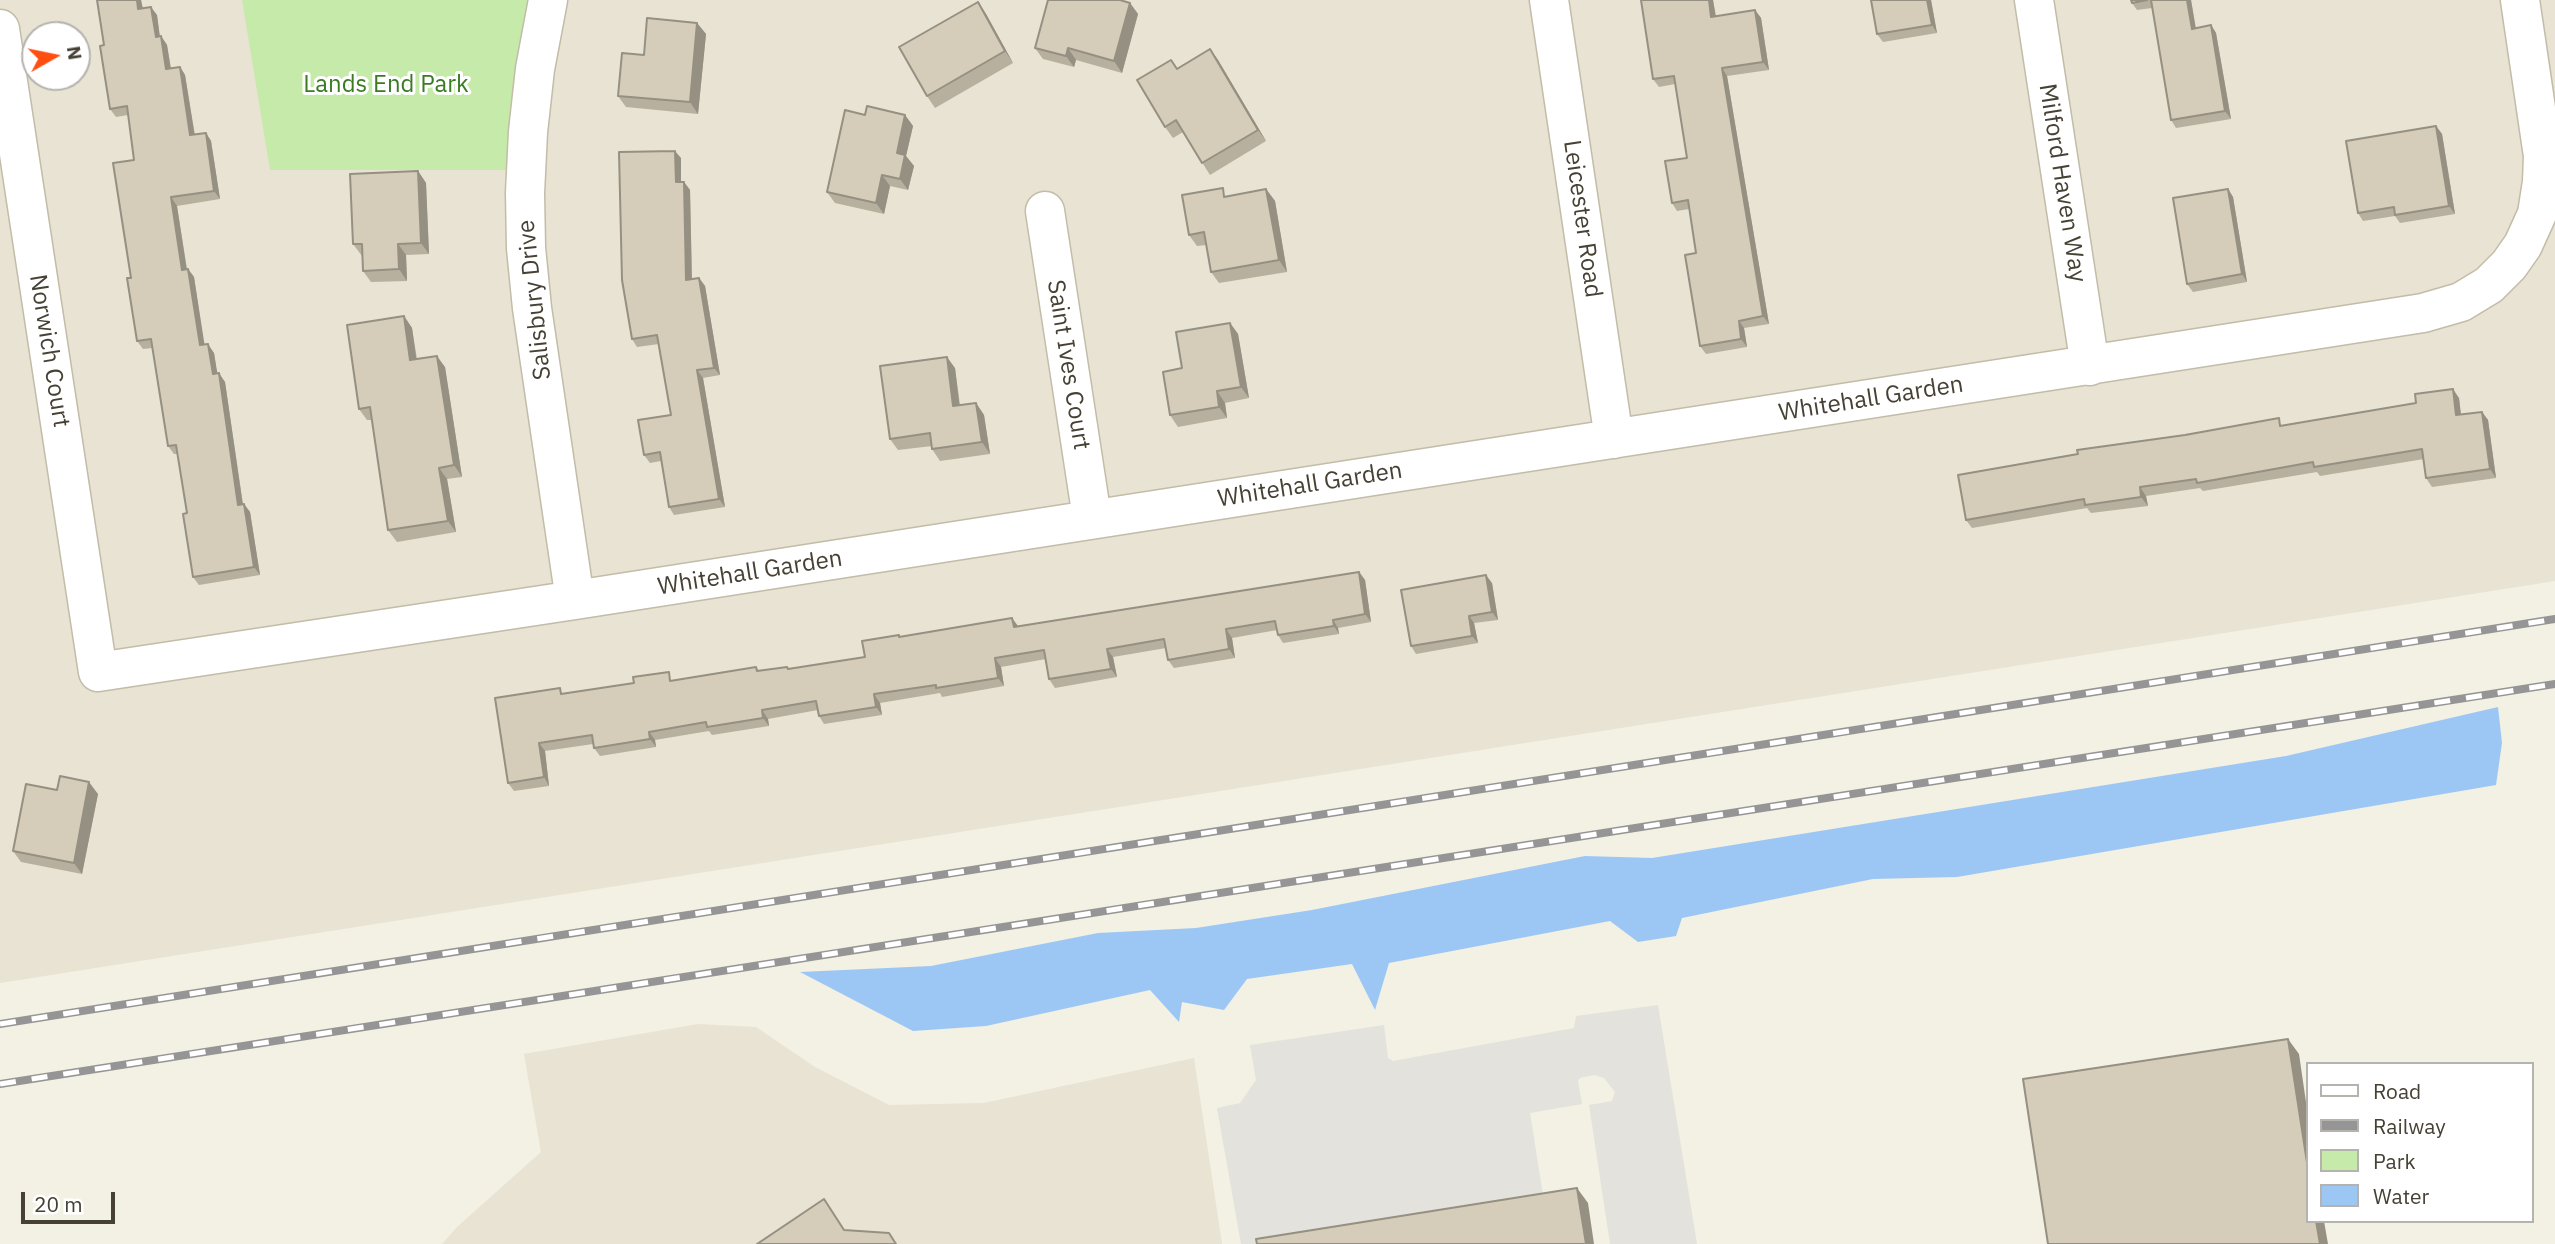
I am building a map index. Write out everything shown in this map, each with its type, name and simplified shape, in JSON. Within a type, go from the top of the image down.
[{"type":"street","name":"Salisbury Drive","points":[[548,0],[535,69],[528,131],[526,248],[532,308],[575,600]]},
{"type":"street","name":"Leicester Road","points":[[1549,0],[1614,439]]},
{"type":"street","name":"Milford Haven Way","points":[[2034,0],[2090,366]]},
{"type":"street","name":"Whitehall Garden","points":[[98,672],[2423,313],[2460,302],[2489,285],[2510,265],[2523,245],[2537,214],[2543,156],[2520,0]]},
{"type":"street","name":"Norwich Court","points":[[0,29],[13,204],[98,672]]},
{"type":"street","name":"Saint Ives Court","points":[[1045,211],[1092,518]]},
{"type":"shaded area","points":[[0,0],[2555,0],[2555,581],[0,983]]},
{"type":"shaded area","points":[[1658,1005],[1697,1244],[1610,1244],[1589,1105],[1612,1101],[1615,1092],[1604,1078],[1594,1075],[1580,1078],[1578,1081],[1582,1104],[1530,1113],[1544,1201],[1278,1244],[1241,1244],[1217,1108],[1240,1103],[1256,1080],[1250,1045],[1384,1025],[1388,1058],[1393,1061],[1574,1028],[1576,1016]]},
{"type":"shaded area","points":[[698,1024],[756,1027],[815,1067],[889,1105],[984,1103],[1194,1058],[1222,1244],[442,1244],[457,1227],[541,1152],[524,1054]]},
{"type":"green space","name":"Lands End Park","points":[[242,0],[530,0],[507,170],[270,170]]},
{"type":"water","points":[[2498,707],[2502,743],[2496,785],[1957,877],[1873,879],[1682,918],[1676,936],[1638,942],[1610,921],[1389,963],[1375,1010],[1352,964],[1247,979],[1224,1010],[1182,1002],[1179,1022],[1150,990],[986,1026],[913,1031],[800,972],[931,966],[1098,933],[1196,928],[1312,910],[1585,856],[1652,858],[2286,756]]},
{"type":"building","points":[[97,0],[137,0],[138,9],[151,7],[156,37],[161,36],[166,69],[180,67],[190,135],[206,133],[214,191],[171,197],[182,270],[188,269],[200,345],[208,344],[213,374],[219,373],[238,505],[244,504],[254,567],[193,577],[183,514],[187,513],[176,445],[168,446],[151,339],[137,341],[127,278],[131,278],[113,163],[134,160],[127,106],[110,109],[100,46],[104,45]]},
{"type":"building","points":[[1048,0],[1120,0],[1130,3],[1114,61],[1068,48],[1066,56],[1035,48]]},
{"type":"building","points":[[1641,0],[1709,0],[1711,17],[1755,10],[1763,62],[1722,68],[1763,316],[1739,321],[1741,339],[1700,346],[1685,255],[1696,253],[1688,200],[1672,203],[1665,161],[1687,158],[1674,76],[1653,79]]},
{"type":"building","points":[[1871,0],[1927,0],[1932,25],[1877,34]]},
{"type":"building","points":[[2151,0],[2187,0],[2192,29],[2211,25],[2225,111],[2171,120]]},
{"type":"building","points":[[978,2],[1005,51],[927,96],[899,47]]},
{"type":"building","points":[[647,18],[697,23],[690,102],[618,96],[622,53],[644,55]]},
{"type":"building","points":[[1210,49],[1258,130],[1202,163],[1176,120],[1165,127],[1137,80],[1171,60],[1177,69]]},
{"type":"building","points":[[867,106],[905,115],[897,153],[905,155],[900,179],[882,175],[876,203],[827,192],[845,110],[865,115]]},
{"type":"building","points":[[2436,126],[2449,206],[2395,215],[2394,207],[2358,213],[2346,141]]},
{"type":"building","points":[[675,151],[676,182],[684,182],[686,280],[699,278],[714,368],[697,370],[719,499],[669,507],[660,452],[644,455],[638,420],[671,415],[657,335],[632,339],[622,280],[619,152]]},
{"type":"building","points":[[418,171],[421,243],[398,244],[399,269],[363,271],[362,244],[353,244],[350,174]]},
{"type":"building","points":[[1223,188],[1224,197],[1266,189],[1279,260],[1211,272],[1204,232],[1189,235],[1182,195]]},
{"type":"building","points":[[2228,189],[2242,274],[2187,284],[2173,198]]},
{"type":"building","points":[[404,316],[410,360],[437,356],[454,465],[439,468],[448,521],[388,530],[370,407],[359,409],[347,325]]},
{"type":"building","points":[[1230,323],[1241,387],[1217,391],[1219,407],[1170,415],[1163,372],[1182,368],[1176,332]]},
{"type":"building","points":[[947,357],[953,406],[976,403],[982,442],[932,449],[930,433],[890,439],[880,366]]},
{"type":"building","points":[[2453,389],[2456,415],[2482,412],[2490,469],[2426,478],[2422,449],[2314,467],[2313,462],[2197,483],[2196,479],[2140,487],[2141,497],[2085,505],[2084,499],[1966,520],[1958,475],[2078,454],[2077,450],[2279,418],[2280,426],[2416,403],[2415,394]]},
{"type":"building","points":[[1359,572],[1365,614],[1333,620],[1334,626],[1278,635],[1275,621],[1226,629],[1229,649],[1168,660],[1164,639],[1107,649],[1111,669],[1049,679],[1044,650],[995,658],[998,678],[874,694],[876,707],[819,716],[816,701],[762,710],[763,718],[707,727],[706,722],[649,732],[650,739],[594,748],[592,735],[539,743],[544,777],[508,783],[495,698],[560,688],[561,694],[634,683],[633,677],[669,672],[670,681],[756,667],[757,671],[788,669],[865,657],[862,641],[1012,618],[1014,627]]},
{"type":"building","points":[[1486,575],[1492,612],[1469,616],[1472,636],[1411,646],[1401,590]]},
{"type":"building","points":[[60,776],[89,782],[74,863],[13,851],[26,784],[57,790]]},
{"type":"building","points":[[2288,1039],[2306,1156],[2306,1223],[2316,1223],[2320,1244],[2048,1244],[2023,1079]]},
{"type":"building","points":[[1577,1188],[1586,1244],[1257,1244],[1256,1239]]},
{"type":"building","points":[[824,1199],[844,1230],[889,1233],[896,1244],[757,1244]]},
{"type":"railway","points":[[0,1024],[2555,619]]},
{"type":"railway","points":[[0,1084],[2555,684]]}]
